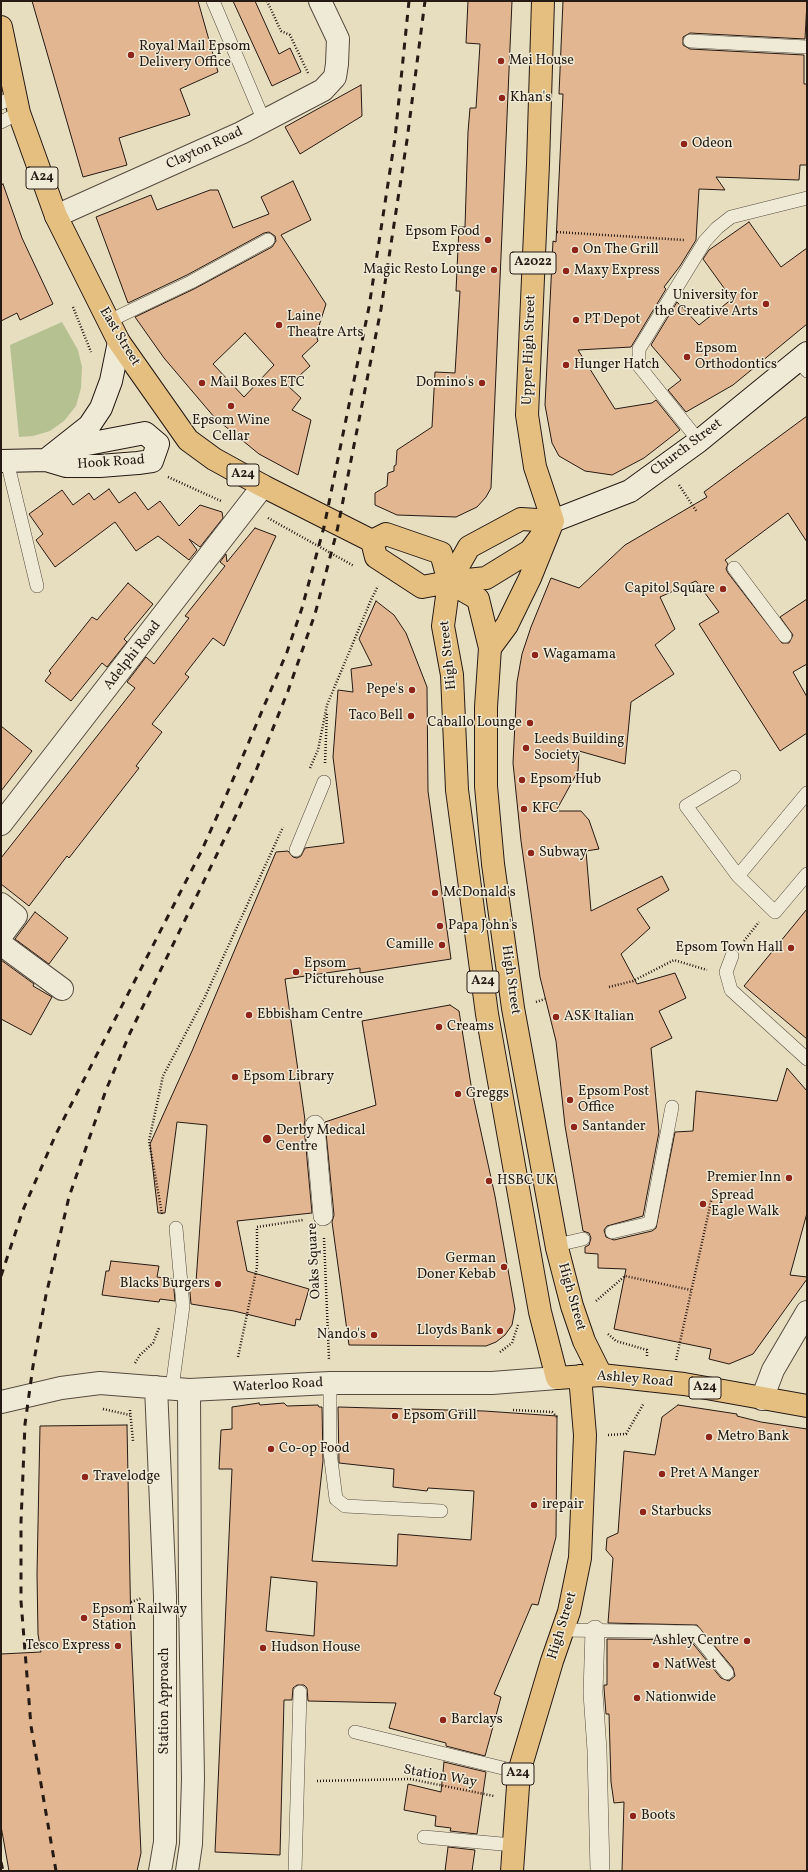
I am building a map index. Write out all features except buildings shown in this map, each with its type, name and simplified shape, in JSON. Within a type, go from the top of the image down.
[{"type":"main road","name":"Upper High Street","points":[[543,1],[527,415],[535,467],[553,521]]},
{"type":"main road","name":"East Street","points":[[1,27],[9,109],[56,216],[119,342],[188,440],[214,459],[263,486],[372,541]]},
{"type":"main road","points":[[449,582],[468,547],[521,519],[553,521]]},
{"type":"main road","points":[[372,541],[376,557],[422,587],[486,578],[530,551],[553,521]]},
{"type":"main road","points":[[490,648],[507,626],[530,578],[553,521]]},
{"type":"main road","name":"A24","points":[[372,541],[386,534],[441,553],[449,582]]},
{"type":"main road","name":"High Street","points":[[557,1378],[540,1312],[485,998],[457,790],[452,675],[443,626],[449,582],[478,599],[490,648],[486,707],[486,786],[493,864],[514,1008],[557,1245],[572,1306],[584,1341],[602,1375]]},
{"type":"main road","name":"Ashley Road","points":[[557,1378],[602,1375],[684,1384],[807,1406]]},
{"type":"main road","name":"High Street","points":[[512,1871],[519,1772],[569,1612],[580,1558],[585,1435],[580,1376]]},
{"type":"street","name":"Clayton Road","points":[[56,216],[241,133],[323,90],[334,77],[337,64],[338,39],[320,1]]},
{"type":"street","name":"Hook Road","points":[[46,460],[89,426],[101,408],[111,381],[119,342]]},
{"type":"street","name":"Church Street","points":[[553,521],[630,491],[699,441],[804,361]]},
{"type":"street","name":"Hook Road","points":[[4,461],[46,460],[66,466],[100,466],[138,463],[152,461],[158,444],[188,440]]},
{"type":"street","name":"Adelphi Road","points":[[1,824],[263,486]]},
{"type":"street","points":[[1,904],[16,916],[1,936]]},
{"type":"street","points":[[1,944],[62,989]]},
{"type":"street","points":[[315,1125],[323,1216]]},
{"type":"street","points":[[762,1399],[773,1370],[807,1312]]},
{"type":"street","name":"Waterloo Road","points":[[1,1402],[61,1388],[100,1383],[173,1388],[330,1383],[492,1383],[557,1378]]},
{"type":"street","name":"Station Approach","points":[[160,1871],[165,1842],[165,1596],[173,1388]]},
{"type":"street","name":"Station Approach","points":[[173,1388],[190,1595],[193,1779],[191,1844],[187,1871]]},
{"type":"street","points":[[595,1630],[593,1693],[597,1750],[600,1871]]},
{"type":"lane","points":[[213,1],[264,121]]},
{"type":"lane","points":[[690,42],[807,47]]},
{"type":"lane","points":[[699,441],[639,366],[639,349],[644,338],[705,241],[717,228],[731,217],[807,198]]},
{"type":"lane","points":[[109,321],[191,282],[268,240]]},
{"type":"lane","points":[[4,461],[37,586]]},
{"type":"lane","points":[[734,568],[785,636]]},
{"type":"lane","points":[[734,777],[686,806],[738,876],[775,912],[807,874]]},
{"type":"lane","points":[[296,850],[324,782]]},
{"type":"lane","points":[[738,876],[807,793]]},
{"type":"lane","points":[[730,960],[726,972],[731,990],[807,1059]]},
{"type":"lane","points":[[612,1232],[650,1223],[672,1107]]},
{"type":"lane","points":[[173,1388],[183,1306],[176,1228]]},
{"type":"lane","points":[[557,1245],[583,1239]]},
{"type":"lane","points":[[330,1383],[330,1452],[336,1499],[345,1506],[441,1511]]},
{"type":"lane","points":[[563,1630],[694,1632],[727,1673]]},
{"type":"lane","points":[[296,1871],[300,1692]]},
{"type":"lane","points":[[355,1732],[519,1772]]},
{"type":"lane","points":[[424,1837],[513,1845]]},
{"type":"path","points":[[267,1],[281,31],[290,35],[317,93]]},
{"type":"path","points":[[535,231],[705,241]]},
{"type":"path","points":[[666,465],[697,512]]},
{"type":"path","points":[[162,477],[169,477],[223,502]]},
{"type":"path","points":[[266,517],[360,570]]},
{"type":"path","points":[[308,771],[318,750],[328,705],[371,600],[381,582]]},
{"type":"path","points":[[324,782],[328,705]]},
{"type":"path","points":[[163,1219],[149,1141],[163,1076],[204,999],[286,820]]},
{"type":"path","points":[[609,987],[633,982],[674,960],[705,971],[730,960],[770,908]]},
{"type":"path","points":[[679,1343],[714,1188]]},
{"type":"path","name":"Oaks Square","points":[[238,1357],[257,1267],[257,1227],[323,1216],[330,1383]]},
{"type":"path","points":[[597,1308],[596,1302],[625,1276],[691,1290]]},
{"type":"path","points":[[136,1362],[140,1355],[153,1343],[160,1321]]},
{"type":"path","points":[[500,1352],[512,1343],[518,1324]]},
{"type":"path","points":[[606,1332],[616,1341],[647,1350],[646,1362]]},
{"type":"path","points":[[606,1435],[626,1434],[645,1402]]},
{"type":"path","points":[[513,1410],[552,1412],[557,1415],[560,1421]]},
{"type":"path","points":[[113,1411],[130,1415],[133,1441]]},
{"type":"path","points":[[131,1602],[144,1597]]},
{"type":"path","name":"Station Way","points":[[312,1782],[410,1779],[516,1800]]},
{"type":"green space","points":[[62,322],[78,350],[82,367],[81,388],[76,406],[64,421],[50,431],[33,436],[19,437],[10,345]]},
{"type":"railway","points":[[1,1276],[23,1210],[56,1134],[201,852],[287,652],[302,608],[324,527],[369,307],[395,138],[409,1]]},
{"type":"railway","points":[[56,1871],[31,1726],[21,1601],[21,1522],[25,1424],[33,1366],[46,1295],[69,1197],[106,1090],[130,1033],[237,813],[257,768],[288,691],[315,614],[337,531],[381,309],[407,140],[425,1]]},
{"type":"railway","points":[[1,1862],[3,1871]]},
{"type":"place","name":"Royal Mail Epsom Delivery Office","points":[[131,55]]},
{"type":"place","name":"Mei House","points":[[501,61]]},
{"type":"place","name":"Khan's","points":[[502,98]]},
{"type":"place","name":"Odeon","points":[[684,144]]},
{"type":"place","name":"Epsom Food Express","points":[[488,240]]},
{"type":"place","name":"On The Grill","points":[[575,250]]},
{"type":"place","name":"Magic Resto Lounge","points":[[494,270]]},
{"type":"place","name":"Maxy Express","points":[[566,271]]},
{"type":"place","name":"University for the Creative Arts","points":[[766,304]]},
{"type":"place","name":"PT Depot","points":[[576,320]]},
{"type":"place","name":"Laine Theatre Arts","points":[[279,325]]},
{"type":"place","name":"Epsom Orthodontics","points":[[687,357]]},
{"type":"place","name":"Hunger Hatch","points":[[566,365]]},
{"type":"place","name":"Mail Boxes ETC","points":[[202,383]]},
{"type":"place","name":"Domino's","points":[[482,383]]},
{"type":"place","name":"Epsom Wine Cellar","points":[[231,406]]},
{"type":"place","name":"Capitol Square","points":[[723,589]]},
{"type":"place","name":"Wagamama","points":[[535,655]]},
{"type":"place","name":"Pepe's","points":[[412,690]]},
{"type":"place","name":"Taco Bell","points":[[411,716]]},
{"type":"place","name":"Caballo Lounge","points":[[530,723]]},
{"type":"place","name":"Leeds Building Society","points":[[526,748]]},
{"type":"place","name":"Epsom Hub","points":[[522,780]]},
{"type":"place","name":"KFC","points":[[524,809]]},
{"type":"place","name":"Subway","points":[[531,853]]},
{"type":"place","name":"McDonald's","points":[[435,893]]},
{"type":"place","name":"Papa John's","points":[[440,926]]},
{"type":"place","name":"Camille","points":[[442,945]]},
{"type":"place","name":"Epsom Town Hall","points":[[791,948]]},
{"type":"place","name":"Epsom Picturehouse","points":[[296,972]]},
{"type":"place","name":"Ebbisham Centre","points":[[249,1015]]},
{"type":"place","name":"ASK Italian","points":[[556,1017]]},
{"type":"place","name":"Creams","points":[[439,1027]]},
{"type":"place","name":"Epsom Library","points":[[235,1077]]},
{"type":"place","name":"Greggs","points":[[458,1094]]},
{"type":"place","name":"Epsom Post Office","points":[[570,1100]]},
{"type":"place","name":"Santander","points":[[574,1127]]},
{"type":"place","name":"Derby Medical Centre","points":[[267,1139]]},
{"type":"place","name":"Premier Inn","points":[[789,1178]]},
{"type":"place","name":"HSBC UK","points":[[489,1181]]},
{"type":"place","name":"Spread Eagle Walk","points":[[703,1204]]},
{"type":"place","name":"German Doner Kebab","points":[[504,1267]]},
{"type":"place","name":"Blacks Burgers","points":[[218,1284]]},
{"type":"place","name":"Lloyds Bank","points":[[500,1331]]},
{"type":"place","name":"Nando's","points":[[374,1335]]},
{"type":"place","name":"Epsom Grill","points":[[395,1416]]},
{"type":"place","name":"Metro Bank","points":[[709,1437]]},
{"type":"place","name":"Co-op Food","points":[[271,1449]]},
{"type":"place","name":"Pret A Manger","points":[[662,1474]]},
{"type":"place","name":"Travelodge","points":[[85,1477]]},
{"type":"place","name":"irepair","points":[[534,1505]]},
{"type":"place","name":"Starbucks","points":[[643,1512]]},
{"type":"place","name":"Epsom Railway Station","points":[[84,1618]]},
{"type":"place","name":"Ashley Centre","points":[[747,1641]]},
{"type":"place","name":"Tesco Express","points":[[118,1646]]},
{"type":"place","name":"Hudson House","points":[[263,1648]]},
{"type":"place","name":"NatWest","points":[[656,1665]]},
{"type":"place","name":"Nationwide","points":[[637,1698]]},
{"type":"place","name":"Barclays","points":[[443,1720]]},
{"type":"place","name":"Boots","points":[[633,1816]]}]
